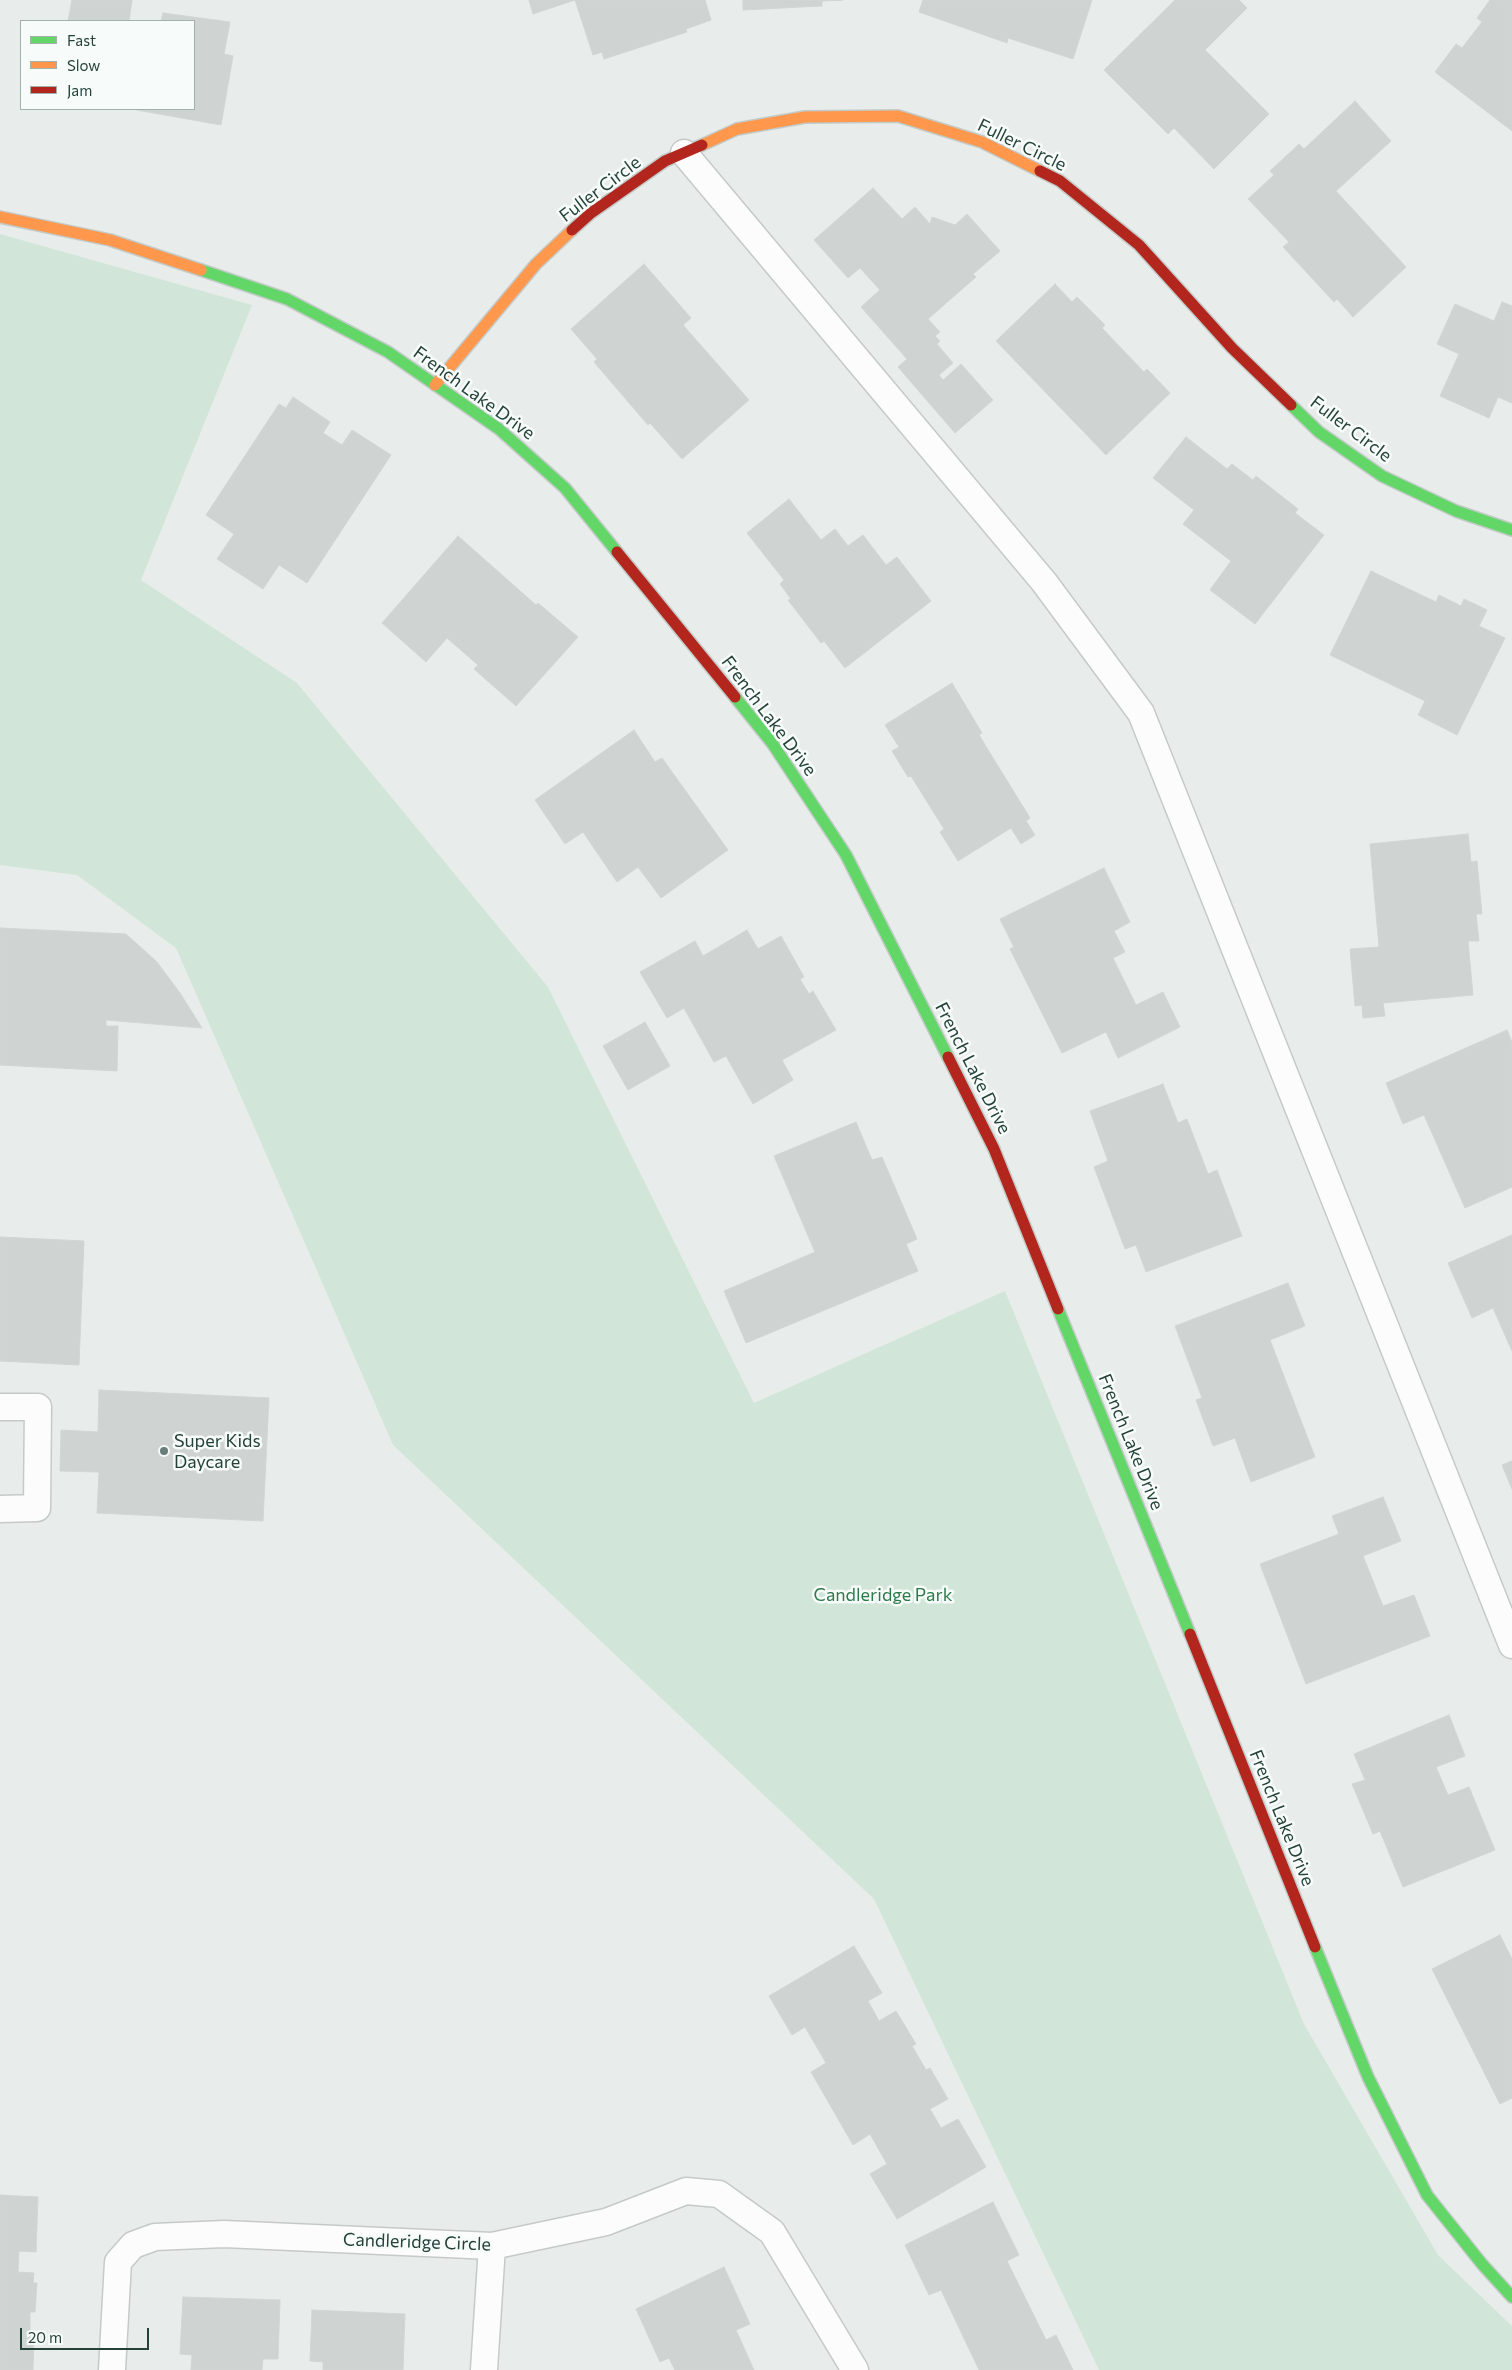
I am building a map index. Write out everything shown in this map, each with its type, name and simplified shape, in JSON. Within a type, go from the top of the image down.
[{"type":"street","name":"Fuller Circle","points":[[434,384],[536,264],[591,213],[657,167],[737,129],[805,117],[898,116],[982,142],[1060,181],[1139,245],[1232,348],[1319,432],[1382,476],[1456,511],[1512,530]]},
{"type":"street","name":"French Lake Drive","points":[[0,217],[110,240],[287,299],[388,352],[499,429],[565,488],[772,743],[846,855],[994,1149],[1368,2077],[1427,2194],[1482,2264],[1512,2296]]},
{"type":"lane","points":[[684,153],[1044,582],[1141,713],[1512,1646]]},
{"type":"lane","points":[[0,1407],[38,1407],[37,1508],[0,1509]]},
{"type":"lane","name":"Candleridge Circle","points":[[112,2370],[118,2262],[133,2246],[155,2236],[224,2234],[492,2246],[606,2222],[686,2191],[719,2194],[772,2232],[855,2370]]},
{"type":"lane","points":[[484,2370],[492,2246]]},
{"type":"green space","name":"Candleridge Park","points":[[0,234],[252,305],[141,580],[297,683],[548,987],[754,1403],[1005,1291],[1304,2024],[1438,2255],[1512,2326],[1512,2370],[1099,2370],[874,1899],[393,1445],[176,948],[77,875],[0,865]]},
{"type":"building","points":[[72,0],[132,0],[129,20],[68,20]]},
{"type":"building","points":[[529,0],[575,0],[533,14]]},
{"type":"building","points":[[575,0],[705,0],[711,20],[686,29],[687,32],[604,59],[602,52],[593,55]]},
{"type":"building","points":[[743,0],[843,0],[822,1],[822,6],[743,10]]},
{"type":"building","points":[[923,0],[1092,0],[1073,59],[1008,38],[1007,43],[919,12]]},
{"type":"building","points":[[1175,0],[1239,0],[1247,8],[1205,50],[1269,114],[1214,169],[1174,128],[1168,134],[1104,70]]},
{"type":"building","points":[[1490,0],[1512,0],[1512,131],[1435,72],[1456,44],[1462,48],[1482,22],[1477,18]]},
{"type":"building","points":[[163,13],[230,22],[224,54],[233,56],[221,125],[137,110],[195,110],[195,20],[161,20]]},
{"type":"building","points":[[1355,101],[1391,141],[1336,191],[1406,267],[1353,317],[1337,299],[1334,302],[1283,247],[1289,242],[1248,199],[1274,175],[1270,171],[1299,144],[1304,149]]},
{"type":"building","points":[[873,188],[902,219],[915,207],[930,224],[932,217],[955,225],[967,214],[1000,251],[973,274],[976,277],[928,319],[940,332],[935,336],[940,341],[937,344],[953,363],[939,375],[943,380],[961,364],[993,400],[955,433],[898,367],[907,359],[861,307],[880,290],[860,268],[848,278],[814,240]]},
{"type":"building","points":[[644,264],[691,318],[683,325],[749,400],[682,459],[650,423],[648,425],[594,362],[597,359],[571,329]]},
{"type":"building","points":[[1055,284],[1072,302],[1077,297],[1105,325],[1102,328],[1144,372],[1147,369],[1170,393],[1106,455],[996,341]]},
{"type":"building","points":[[1502,302],[1512,306],[1512,403],[1498,397],[1489,418],[1440,396],[1459,354],[1437,344],[1455,304],[1494,321]]},
{"type":"building","points":[[293,397],[330,422],[323,433],[342,445],[352,430],[391,455],[307,583],[279,565],[263,589],[217,559],[234,534],[206,515],[279,404],[286,408]]},
{"type":"building","points":[[1186,437],[1227,469],[1232,464],[1253,480],[1256,476],[1298,509],[1295,513],[1324,535],[1255,624],[1210,590],[1231,561],[1183,524],[1194,510],[1153,478]]},
{"type":"building","points":[[789,499],[821,540],[835,529],[848,546],[863,535],[886,565],[897,557],[931,601],[845,668],[824,641],[821,643],[788,600],[791,599],[780,584],[784,580],[747,533]]},
{"type":"building","points":[[458,536],[536,605],[538,603],[578,637],[516,706],[474,669],[478,665],[447,638],[426,662],[382,623]]},
{"type":"building","points":[[1371,571],[1436,602],[1439,595],[1461,606],[1464,599],[1487,610],[1479,626],[1505,638],[1457,735],[1418,715],[1425,701],[1330,655]]},
{"type":"building","points":[[952,683],[982,733],[979,735],[1030,818],[1026,821],[1035,835],[1021,844],[1011,828],[958,861],[940,832],[944,829],[911,776],[908,777],[892,751],[899,747],[885,725]]},
{"type":"building","points":[[634,730],[655,762],[662,758],[728,850],[661,898],[638,867],[617,882],[583,832],[565,844],[535,800]]},
{"type":"building","points":[[1468,834],[1471,862],[1477,861],[1482,914],[1476,914],[1479,941],[1468,941],[1473,995],[1383,1003],[1385,1016],[1363,1018],[1362,1005],[1355,1006],[1350,949],[1379,947],[1370,844]]},
{"type":"building","points":[[1104,868],[1130,922],[1114,931],[1125,952],[1113,958],[1136,1005],[1163,992],[1180,1027],[1118,1058],[1106,1032],[1062,1053],[1010,949],[1014,947],[1000,919]]},
{"type":"building","points":[[0,928],[126,934],[157,962],[180,993],[202,1028],[106,1020],[106,1026],[118,1026],[117,1071],[0,1065]]},
{"type":"building","points":[[747,930],[758,949],[781,936],[804,977],[800,979],[809,994],[813,991],[836,1030],[782,1060],[793,1080],[753,1104],[726,1056],[714,1062],[684,1008],[667,1018],[640,972],[695,941],[703,956]]},
{"type":"building","points":[[645,1022],[670,1066],[628,1090],[603,1046]]},
{"type":"building","points":[[1507,1030],[1512,1042],[1512,1187],[1465,1208],[1424,1115],[1403,1124],[1386,1083]]},
{"type":"building","points":[[1163,1084],[1178,1123],[1187,1119],[1208,1174],[1217,1170],[1242,1236],[1146,1272],[1136,1245],[1125,1249],[1094,1167],[1108,1161],[1090,1111]]},
{"type":"building","points":[[856,1122],[872,1160],[882,1157],[917,1239],[906,1244],[918,1271],[746,1343],[724,1291],[815,1252],[774,1156]]},
{"type":"building","points":[[1512,1235],[1512,1351],[1493,1308],[1472,1318],[1448,1263]]},
{"type":"building","points":[[0,1237],[84,1241],[79,1365],[0,1361]]},
{"type":"building","points":[[1288,1283],[1305,1326],[1270,1340],[1315,1457],[1251,1482],[1235,1438],[1213,1446],[1196,1400],[1202,1398],[1175,1326]]},
{"type":"building","name":"Super Kids Daycare","points":[[99,1390],[269,1398],[263,1521],[97,1513],[99,1472],[60,1471],[61,1430],[98,1432]]},
{"type":"building","points":[[1512,1461],[1512,1489],[1502,1465]]},
{"type":"building","points":[[1383,1497],[1401,1541],[1363,1556],[1383,1606],[1414,1595],[1430,1636],[1306,1684],[1260,1564],[1339,1534],[1332,1516]]},
{"type":"building","points":[[1449,1715],[1465,1756],[1436,1767],[1448,1795],[1469,1787],[1495,1850],[1403,1887],[1380,1831],[1373,1834],[1352,1784],[1365,1780],[1354,1754]]},
{"type":"building","points":[[1500,1935],[1512,1959],[1512,2098],[1500,2104],[1432,1969]]},
{"type":"building","points":[[854,1946],[882,1993],[868,2001],[879,2021],[896,2011],[916,2044],[912,2046],[926,2070],[930,2068],[948,2099],[930,2109],[941,2128],[958,2119],[986,2167],[897,2219],[870,2174],[887,2164],[870,2134],[853,2145],[811,2072],[826,2063],[805,2027],[792,2035],[769,1996]]},
{"type":"building","points":[[0,2195],[38,2197],[36,2252],[19,2251],[18,2272],[34,2273],[33,2283],[37,2283],[35,2312],[30,2312],[30,2338],[34,2338],[33,2370],[0,2370]]},
{"type":"building","points":[[993,2202],[1019,2255],[1007,2261],[1046,2340],[1056,2335],[1073,2370],[979,2370],[941,2290],[929,2295],[905,2245]]},
{"type":"building","points":[[724,2267],[750,2324],[736,2330],[754,2370],[675,2370],[669,2358],[660,2362],[636,2309]]},
{"type":"building","points":[[183,2297],[280,2300],[278,2359],[263,2359],[262,2370],[191,2370],[192,2355],[180,2354]]},
{"type":"building","points":[[312,2310],[405,2314],[403,2370],[323,2370],[323,2362],[310,2361]]},
{"type":"traffic: fast","points":[[201,270],[287,299],[388,352],[499,429],[565,488],[617,552]]},
{"type":"traffic: fast","points":[[1291,405],[1319,432],[1382,476],[1456,511],[1512,530]]},
{"type":"traffic: fast","points":[[735,697],[772,743],[846,855],[948,1057]]},
{"type":"traffic: fast","points":[[1058,1309],[1190,1634]]},
{"type":"traffic: fast","points":[[1315,1947],[1368,2077],[1427,2195],[1482,2264],[1512,2297]]},
{"type":"traffic: slow","points":[[702,145],[737,129],[805,117],[898,116],[982,142],[1040,171]]},
{"type":"traffic: slow","points":[[0,217],[110,240],[201,270]]},
{"type":"traffic: slow","points":[[435,385],[536,264],[572,230]]},
{"type":"traffic: jam","points":[[572,230],[591,213],[665,161],[702,145]]},
{"type":"traffic: jam","points":[[1040,171],[1060,181],[1139,245],[1232,348],[1291,405]]},
{"type":"traffic: jam","points":[[617,552],[735,697]]},
{"type":"traffic: jam","points":[[948,1057],[994,1149],[1058,1309]]},
{"type":"traffic: jam","points":[[1190,1634],[1315,1947]]},
{"type":"place","name":"Super Kids Daycare","points":[[164,1451]]}]
